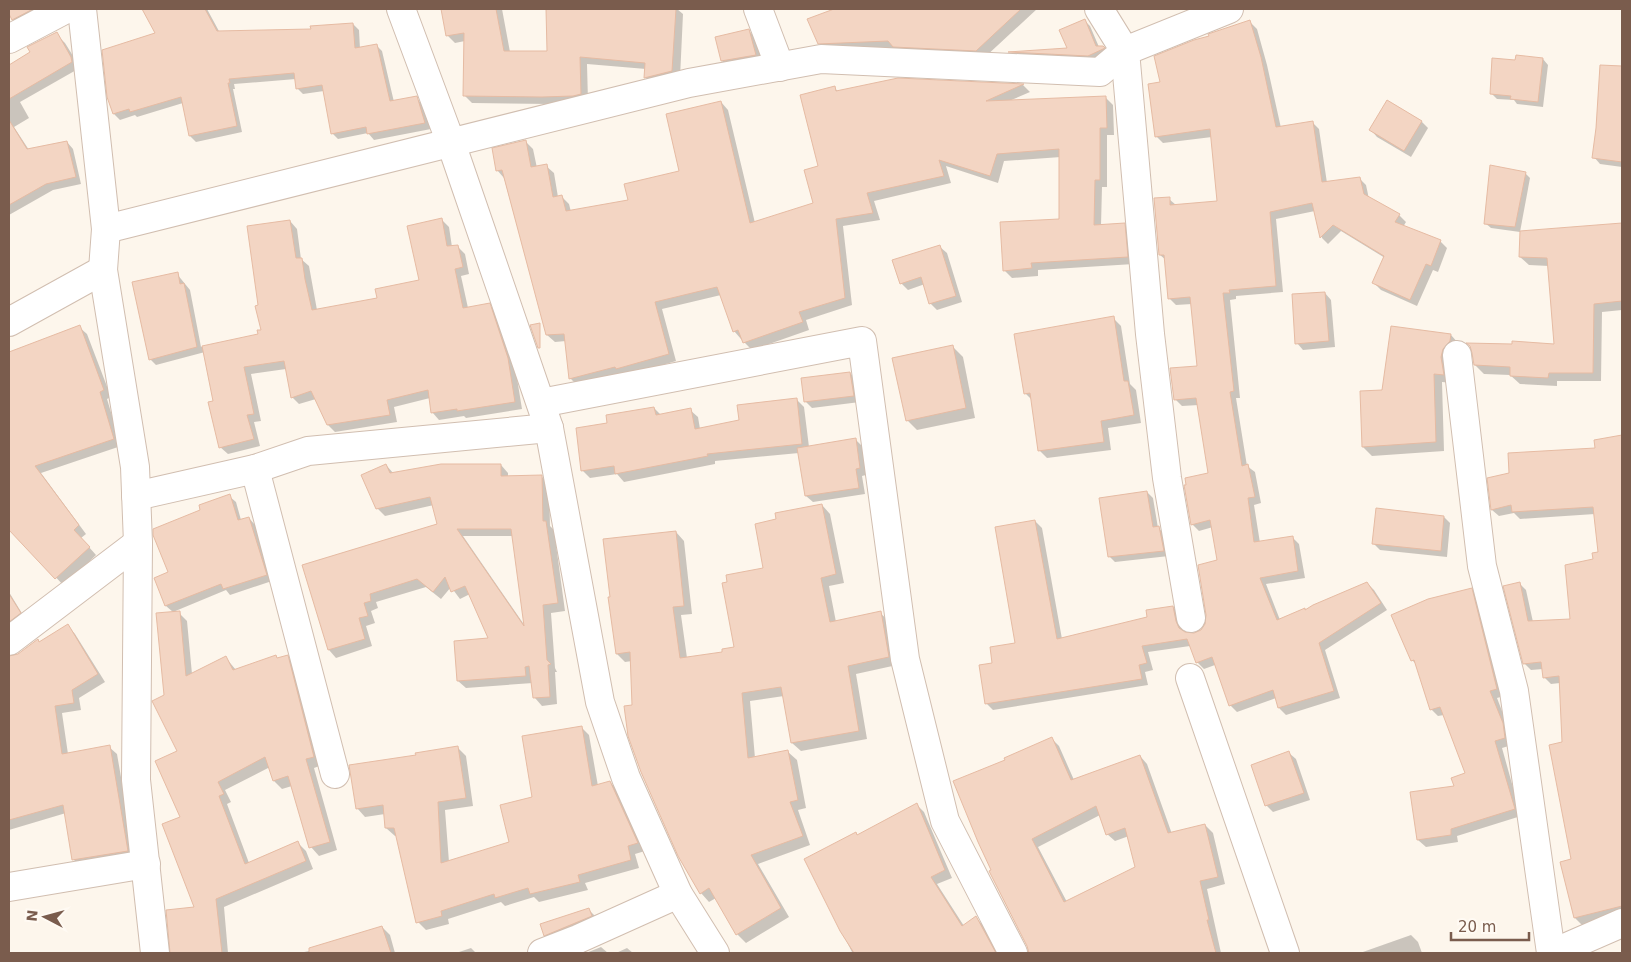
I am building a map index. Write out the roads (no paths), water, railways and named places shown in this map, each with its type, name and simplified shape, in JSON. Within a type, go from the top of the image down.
[{"type":"street","points":[[9,39],[66,9]]},
{"type":"street","points":[[82,9],[106,229],[103,270],[135,467],[138,543],[136,780],[156,953]]},
{"type":"street","points":[[401,9],[451,143],[545,416],[600,702],[626,778],[678,894],[715,953]]},
{"type":"street","points":[[758,9],[780,67]]},
{"type":"street","points":[[1099,9],[1124,51],[1150,334],[1167,478],[1191,618]]},
{"type":"street","points":[[106,229],[689,83],[821,59],[1100,72],[1124,51],[1229,9]]},
{"type":"street","points":[[9,322],[103,270]]},
{"type":"street","points":[[136,496],[255,469],[308,451],[545,416],[862,341],[905,659],[945,821],[1013,953]]},
{"type":"street","points":[[1457,355],[1482,566],[1514,691],[1552,953],[1622,923]]},
{"type":"street","points":[[255,469],[336,774]]},
{"type":"street","points":[[9,641],[138,543]]},
{"type":"street","points":[[1190,678],[1285,953]]},
{"type":"street","points":[[9,887],[146,864]]},
{"type":"street","points":[[542,953],[678,894]]}]
